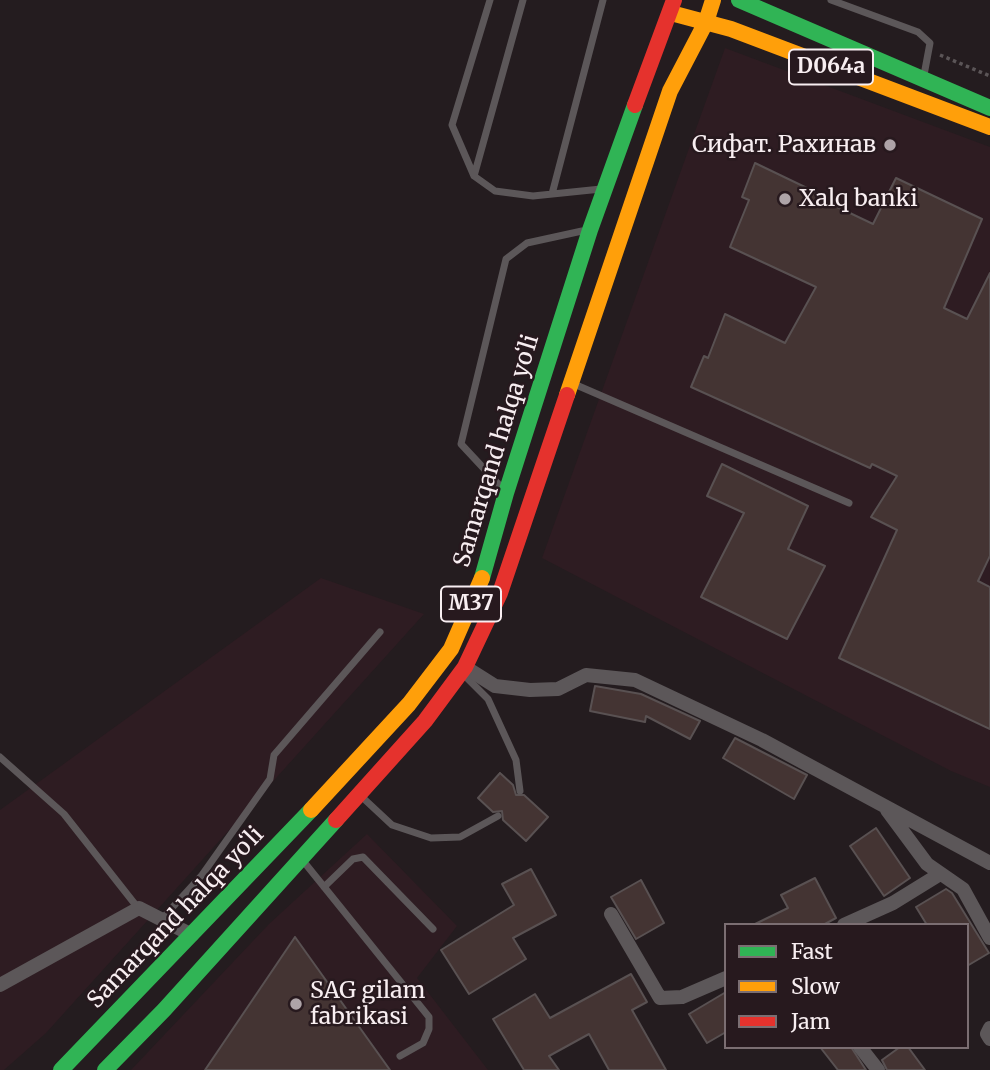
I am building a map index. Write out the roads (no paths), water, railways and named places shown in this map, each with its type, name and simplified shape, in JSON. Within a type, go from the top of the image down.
[{"type":"main road","name":"Samarqand halqa yoʻli","points":[[105,1070],[425,721],[463,669],[500,593],[670,91],[706,22],[713,0]]},
{"type":"main road","name":"D064a","points":[[739,0],[990,108]]},
{"type":"main road","name":"Samarqand halqa yoʻli","points":[[61,1070],[214,914],[410,704],[451,649],[485,572],[506,493],[590,230],[672,6]]},
{"type":"main road","name":"D064a","points":[[672,6],[706,22],[731,29],[990,127]]},
{"type":"main road","points":[[214,914],[233,933]]},
{"type":"street","points":[[463,669],[495,686],[530,690],[558,689],[586,674],[635,680],[762,740],[990,863]]},
{"type":"street","points":[[884,806],[927,864],[963,889],[990,938]]},
{"type":"street","points":[[848,923],[892,903],[940,874]]},
{"type":"street","points":[[0,985],[139,908],[192,936]]},
{"type":"street","points":[[611,914],[660,998],[682,997],[724,979]]},
{"type":"street","points":[[990,1028],[990,1038]]},
{"type":"street","points":[[861,1049],[877,1070]]},
{"type":"lane","points":[[490,0],[452,125],[474,177],[495,191],[533,196],[606,188]]},
{"type":"lane","points":[[474,177],[523,0]]},
{"type":"lane","points":[[552,194],[603,0]]},
{"type":"lane","points":[[831,0],[918,32],[930,43],[922,79]]},
{"type":"lane","points":[[506,493],[461,444],[506,258],[527,243],[590,230]]},
{"type":"lane","points":[[570,382],[849,503]]},
{"type":"lane","points":[[162,920],[202,875],[270,779],[274,755],[380,632]]},
{"type":"lane","points":[[463,669],[488,699],[516,760],[520,791]]},
{"type":"lane","points":[[0,757],[64,814],[139,908]]},
{"type":"lane","points":[[359,794],[392,825],[431,838],[460,837],[498,816]]},
{"type":"lane","points":[[324,887],[353,859],[363,857],[433,929]]},
{"type":"lane","points":[[301,859],[429,1017],[429,1029],[424,1043],[400,1056]]},
{"type":"place","name":"Сифат. Рахинав","points":[[890,145]]},
{"type":"place","name":"Xalq banki","points":[[785,199]]},
{"type":"place","name":"SAG gilam fabrikasi","points":[[296,1004]]}]
